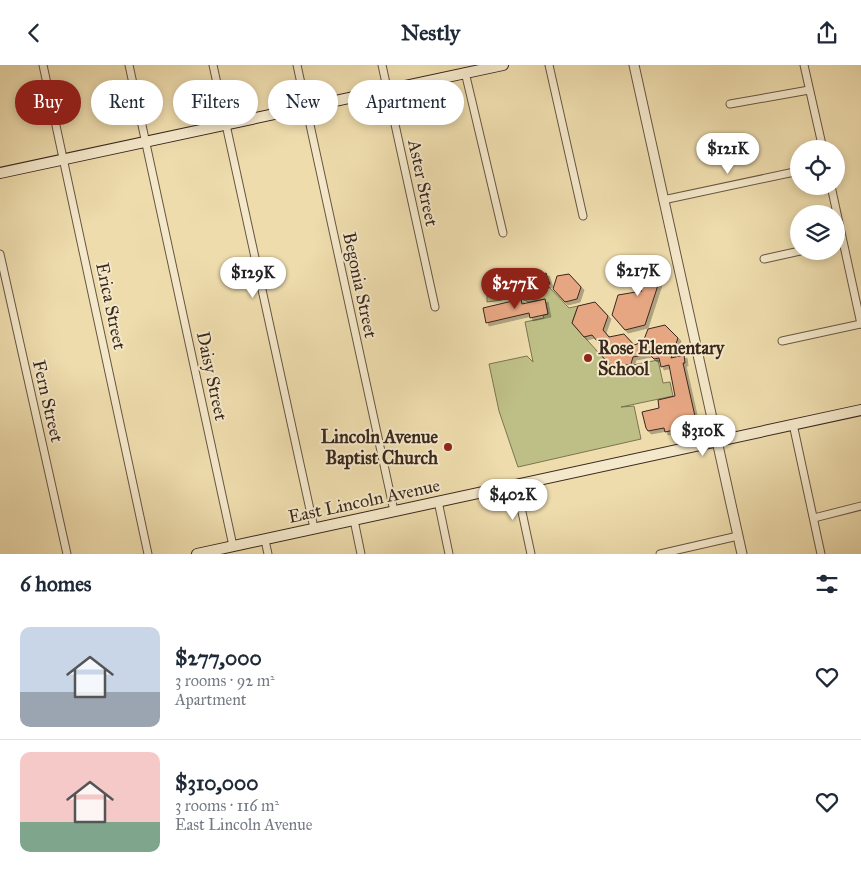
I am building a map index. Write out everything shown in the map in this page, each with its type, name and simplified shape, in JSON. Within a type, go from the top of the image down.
[{"type":"main road","points":[[431,80],[503,65]]},
{"type":"main road","points":[[0,173],[146,144],[226,125]]},
{"type":"main road","name":"East Lincoln Avenue","points":[[197,554],[861,410]]},
{"type":"street","name":"Erica Street","points":[[43,65],[148,554]]},
{"type":"street","name":"Daisy Street","points":[[128,65],[233,546]]},
{"type":"street","points":[[213,65],[216,80]]},
{"type":"street","name":"Begonia Street","points":[[297,65],[301,80]]},
{"type":"street","name":"Aster Street","points":[[382,65],[386,80]]},
{"type":"street","points":[[549,65],[583,216]]},
{"type":"street","points":[[634,65],[742,554]]},
{"type":"street","points":[[804,65],[821,140]]},
{"type":"street","points":[[466,72],[503,233]]},
{"type":"street","points":[[730,104],[809,90]]},
{"type":"street","points":[[226,125],[314,528]]},
{"type":"street","name":"Begonia Street","points":[[311,125],[394,511]]},
{"type":"street","name":"Aster Street","points":[[396,125],[435,307]]},
{"type":"street","points":[[663,201],[790,173]]},
{"type":"street","points":[[764,259],[790,253]]},
{"type":"street","name":"Fern Street","points":[[0,254],[67,554]]},
{"type":"street","points":[[782,341],[861,324],[845,260]]},
{"type":"street","points":[[794,424],[821,554]]},
{"type":"street","points":[[516,484],[531,554]]},
{"type":"street","points":[[438,501],[449,554]]},
{"type":"street","points":[[814,518],[861,506]]},
{"type":"street","points":[[354,520],[361,554]]},
{"type":"street","points":[[660,554],[738,536]]},
{"type":"street","points":[[264,539],[268,554]]},
{"type":"green space","points":[[512,281],[518,287],[512,293],[506,287]]},
{"type":"green space","points":[[526,285],[536,290],[549,287],[569,308],[578,306],[572,323],[613,369],[658,360],[663,383],[670,382],[673,396],[621,407],[634,406],[641,439],[518,467],[499,411],[489,364],[527,356],[533,362],[525,322],[544,318],[543,315],[548,314],[545,299],[529,302],[521,299]]},
{"type":"green space","points":[[500,292],[502,300],[487,302],[487,296]]},
{"type":"building","points":[[648,258],[662,273],[645,325],[625,330],[612,315],[618,295],[642,291],[633,280],[639,260]]},
{"type":"building","points":[[546,273],[550,284],[535,288],[532,278]]},
{"type":"building","points":[[569,274],[581,287],[577,299],[565,302],[553,289],[557,276]]},
{"type":"building","points":[[521,299],[522,304],[545,299],[548,314],[530,318],[529,313],[486,323],[483,308]]},
{"type":"building","points":[[595,302],[608,316],[603,330],[609,337],[624,334],[634,345],[643,342],[648,329],[665,325],[678,338],[671,358],[684,355],[685,363],[683,363],[697,425],[665,432],[664,428],[648,431],[642,412],[659,408],[658,400],[675,396],[669,365],[661,367],[659,358],[654,359],[649,354],[633,357],[631,364],[613,368],[601,355],[603,348],[592,335],[584,337],[572,323],[578,306]]},
{"type":"place","name":"Rose Elementary School","points":[[588,358]]},
{"type":"place","name":"Lincoln Avenue Baptist Church","points":[[448,447]]}]
